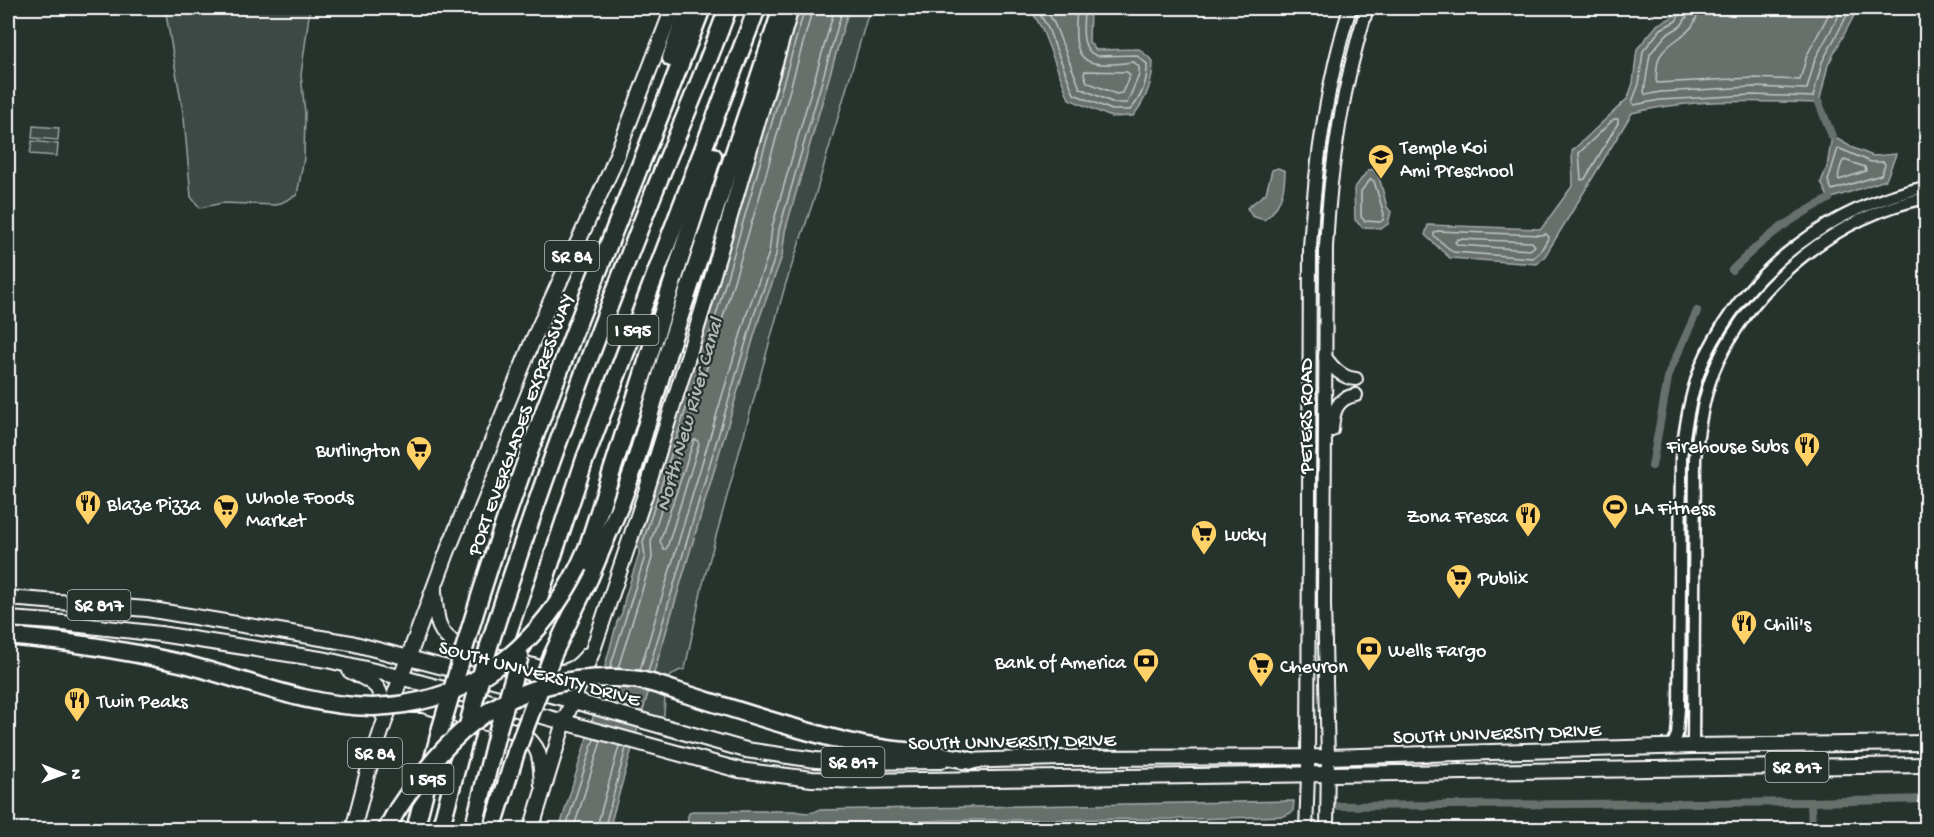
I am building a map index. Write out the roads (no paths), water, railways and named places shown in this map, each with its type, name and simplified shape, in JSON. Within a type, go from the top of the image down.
[{"type":"highway","points":[[621,213],[656,99],[688,8]]},
{"type":"highway","name":"PORT EVERGLADES EXPRESSWAY","points":[[415,830],[441,728],[470,629],[531,442],[702,8]]},
{"type":"highway","points":[[440,830],[489,646],[523,540],[565,421],[728,8]]},
{"type":"highway","points":[[8,636],[69,643],[181,664],[331,705],[372,707],[405,704],[455,690],[502,663],[526,643],[549,617],[567,589],[588,546],[690,225],[728,114],[758,8]]},
{"type":"highway","name":"I 595","points":[[473,830],[520,656],[585,459],[758,8]]},
{"type":"highway","points":[[492,830],[516,752],[554,654],[594,569],[628,485],[672,338],[782,8]]},
{"type":"highway","points":[[386,830],[433,760],[486,711],[538,687],[596,678],[633,679],[826,736],[865,745],[948,755],[972,761]]},
{"type":"main road","name":"SR 84","points":[[353,830],[367,775],[408,656],[533,340],[595,208],[622,144],[673,8]]},
{"type":"main road","points":[[531,830],[564,722],[593,650],[647,489],[704,305],[791,8]]},
{"type":"main road","name":"PETERS ROAD","points":[[1306,830],[1312,207],[1319,146],[1350,8]]},
{"type":"main road","name":"PETERS ROAD","points":[[1327,830],[1324,463],[1328,209],[1342,106],[1358,35],[1367,8]]},
{"type":"main road","points":[[1325,357],[1341,374],[1350,379],[1356,379]]},
{"type":"main road","points":[[1324,463],[1331,450],[1333,415],[1338,404],[1343,399],[1356,395]]},
{"type":"main road","points":[[434,590],[437,622],[441,633],[458,646],[539,669],[564,673],[580,664],[593,650]]},
{"type":"main road","name":"SOUTH UNIVERSITY DRIVE","points":[[8,598],[119,606],[336,640],[408,656],[746,750],[816,760],[856,762],[1328,757],[1671,746],[1926,743]]},
{"type":"main road","name":"SOUTH UNIVERSITY DRIVE","points":[[8,619],[150,633],[327,660],[400,677],[739,770],[813,779],[845,781],[1327,775],[1926,765]]},
{"type":"main road","points":[[327,660],[371,681],[378,687],[383,702],[383,726]]},
{"type":"main road","points":[[383,726],[406,707],[423,705],[521,734],[535,744],[538,751],[542,793]]},
{"type":"main road","points":[[1668,769],[1686,756],[1693,746]]},
{"type":"street","points":[[1671,746],[1678,732],[1681,466],[1686,421],[1706,357],[1729,316],[1758,280],[1787,252],[1837,218],[1865,205],[1926,187]]},
{"type":"street","points":[[1693,746],[1695,458],[1699,424],[1718,362],[1742,318],[1795,262],[1829,237],[1872,214],[1926,198]]},
{"type":"water","name":"North New River Canal","points":[[800,8],[849,8],[785,231],[782,256],[760,316],[609,829],[559,830],[600,694],[617,622],[622,613],[639,554],[639,549],[635,547],[711,310]]},
{"type":"water","points":[[1030,8],[1090,8],[1089,42],[1096,50],[1139,49],[1153,61],[1148,90],[1133,116],[1111,117],[1069,99],[1042,29]]},
{"type":"water","points":[[1677,8],[1858,8],[1828,65],[1819,103],[1748,101],[1701,103],[1632,113],[1545,256],[1537,264],[1450,258],[1425,235],[1428,225],[1541,229],[1573,185],[1572,151],[1628,98],[1633,83],[1637,49],[1658,24],[1671,18]]},
{"type":"water","points":[[1832,136],[1873,156],[1896,154],[1886,180],[1829,199],[1821,182],[1827,167]]},
{"type":"water","points":[[1278,168],[1285,171],[1283,192],[1278,204],[1264,220],[1252,216],[1247,208],[1266,193],[1272,170]]},
{"type":"water","points":[[1377,169],[1387,207],[1391,212],[1388,224],[1382,228],[1362,227],[1355,220],[1354,189],[1368,170]]},
{"type":"water","points":[[1294,801],[1293,812],[1284,816],[1195,819],[948,820],[892,823],[885,830],[870,829],[866,824],[689,825],[688,819],[692,811],[806,813],[818,810]]},
{"type":"waterway","points":[[1819,103],[1832,136]]},
{"type":"waterway","points":[[1732,270],[1777,230],[1829,199]]},
{"type":"waterway","points":[[1652,466],[1669,373],[1697,311]]},
{"type":"waterway","points":[[1339,806],[1926,799]]},
{"type":"waterway","points":[[1811,802],[1812,830]]},
{"type":"place","name":"Temple Koi Ami Preschool","points":[[1381,180]]},
{"type":"place","name":"Firehouse Subs","points":[[1807,468]]},
{"type":"place","name":"Burlington","points":[[419,472]]},
{"type":"place","name":"Blaze Pizza","points":[[88,526]]},
{"type":"place","name":"Whole Foods Market","points":[[226,530]]},
{"type":"place","name":"LA Fitness","points":[[1615,530]]},
{"type":"place","name":"Zona Fresca","points":[[1528,538]]},
{"type":"place","name":"Lucky","points":[[1204,556]]},
{"type":"place","name":"Publix","points":[[1459,600]]},
{"type":"place","name":"Chili's","points":[[1744,646]]},
{"type":"place","name":"Wells Fargo","points":[[1369,672]]},
{"type":"place","name":"Bank of America","points":[[1146,684]]},
{"type":"place","name":"Chevron","points":[[1261,688]]},
{"type":"place","name":"Twin Peaks","points":[[77,723]]}]
